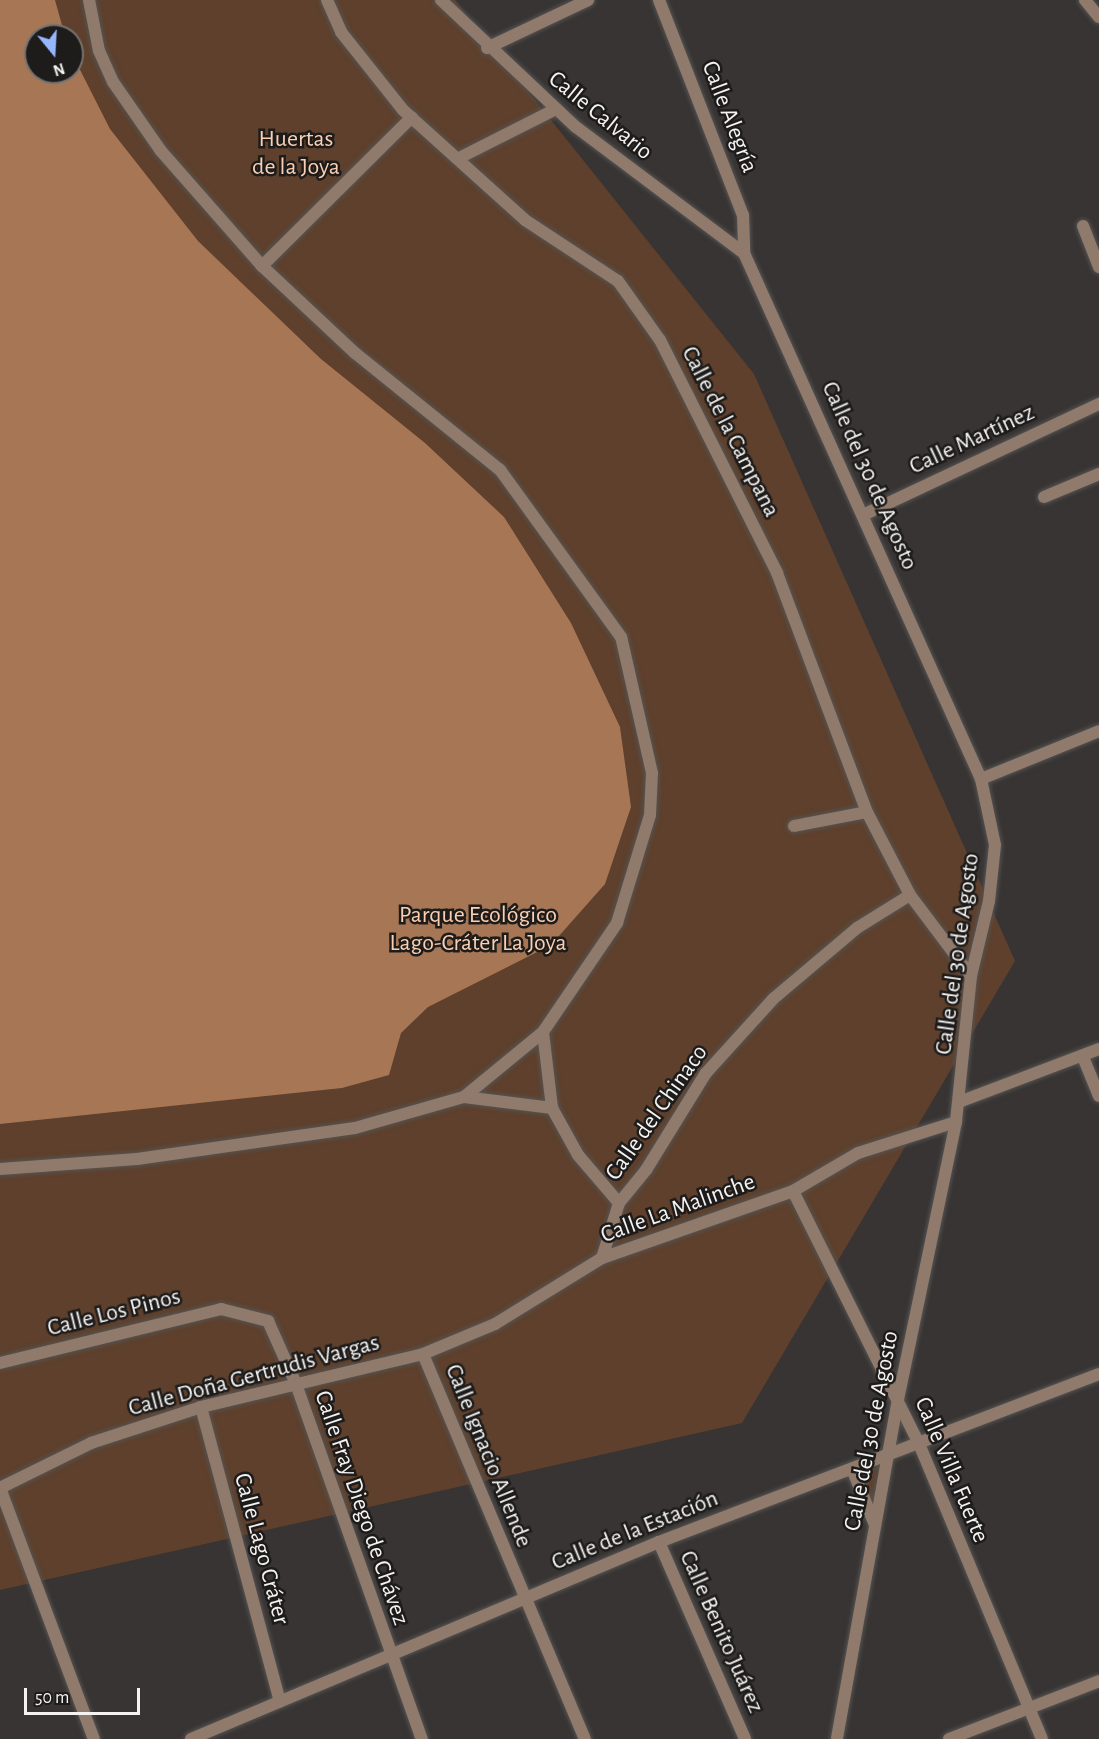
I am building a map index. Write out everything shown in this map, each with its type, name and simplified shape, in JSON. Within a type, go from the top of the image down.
[{"type":"street","points":[[89,0],[99,51],[113,81],[161,151],[262,266],[355,353],[500,470],[621,638],[652,773],[650,815],[617,923],[543,1032],[464,1097]]},
{"type":"street","name":"Calle de la Campana","points":[[327,0],[346,39],[412,117],[525,220],[618,281],[660,340],[777,573],[867,812],[909,895],[971,975]]},
{"type":"street","name":"Calle Calvario","points":[[441,0],[487,48],[556,109],[744,252]]},
{"type":"street","points":[[487,48],[588,0]]},
{"type":"street","name":"Calle Alegría","points":[[659,0],[743,215],[744,252]]},
{"type":"street","points":[[1085,0],[1099,17]]},
{"type":"street","points":[[459,158],[556,109]]},
{"type":"street","points":[[262,266],[412,117]]},
{"type":"street","points":[[1083,226],[1099,267]]},
{"type":"street","name":"Calle del 30 de Agosto","points":[[744,252],[981,779],[995,845],[989,901],[971,975],[956,1122],[898,1399],[837,1739]]},
{"type":"street","name":"Calle Martínez","points":[[863,515],[1099,404]]},
{"type":"street","points":[[1044,497],[1099,474]]},
{"type":"street","points":[[981,779],[1099,731]]},
{"type":"street","points":[[794,826],[867,812]]},
{"type":"street","name":"Calle del Chinaco","points":[[602,1258],[619,1203],[646,1170],[706,1073],[773,999],[857,928],[909,895]]},
{"type":"street","points":[[543,1032],[552,1108],[578,1155],[619,1203]]},
{"type":"street","points":[[959,1102],[1083,1057],[1099,1049]]},
{"type":"street","points":[[1083,1057],[1099,1096]]},
{"type":"street","points":[[0,1169],[136,1159],[355,1128],[464,1097],[552,1108]]},
{"type":"street","name":"Calle La Malinche","points":[[423,1354],[495,1324],[602,1258],[794,1191],[858,1153],[956,1122]]},
{"type":"street","name":"Calle Villa Fuerte","points":[[794,1191],[920,1446],[1042,1739]]},
{"type":"street","name":"Calle Los Pinos","points":[[0,1363],[221,1309],[239,1311]]},
{"type":"street","name":"Calle Fray Diego de Chávez","points":[[239,1311],[268,1321],[296,1384],[422,1739]]},
{"type":"street","name":"Calle Doña Gertrudis Vargas","points":[[0,1488],[91,1443],[201,1407],[423,1354]]},
{"type":"street","name":"Calle Ignacio Allende","points":[[423,1354],[524,1599],[585,1739]]},
{"type":"street","name":"Calle de la Estación","points":[[190,1739],[658,1542],[890,1452],[920,1446],[1099,1374]]},
{"type":"street","name":"Calle Lago Cráter","points":[[201,1407],[280,1702]]},
{"type":"street","points":[[852,1468],[875,1526]]},
{"type":"street","points":[[0,1488],[94,1739]]},
{"type":"street","name":"Calle Benito Juárez","points":[[658,1542],[745,1739]]},
{"type":"street","points":[[949,1739],[1030,1710],[1099,1681]]},
{"type":"green space","name":"Parque Ecológico Lago-Cráter La Joya","points":[[0,0],[455,0],[754,374],[1015,961],[742,1423],[0,1590]]},
{"type":"green space","points":[[882,1465],[875,1510],[860,1474]]},
{"type":"shaded area","points":[[0,0],[55,0],[62,24],[24,24],[24,84],[84,84],[84,78],[110,129],[198,241],[321,359],[425,443],[504,517],[571,623],[620,727],[631,807],[605,884],[551,945],[428,1007],[401,1033],[389,1075],[342,1088],[0,1124]]},
{"type":"park label","name":"Huertas de la Joya","points":[[296,154]]}]
